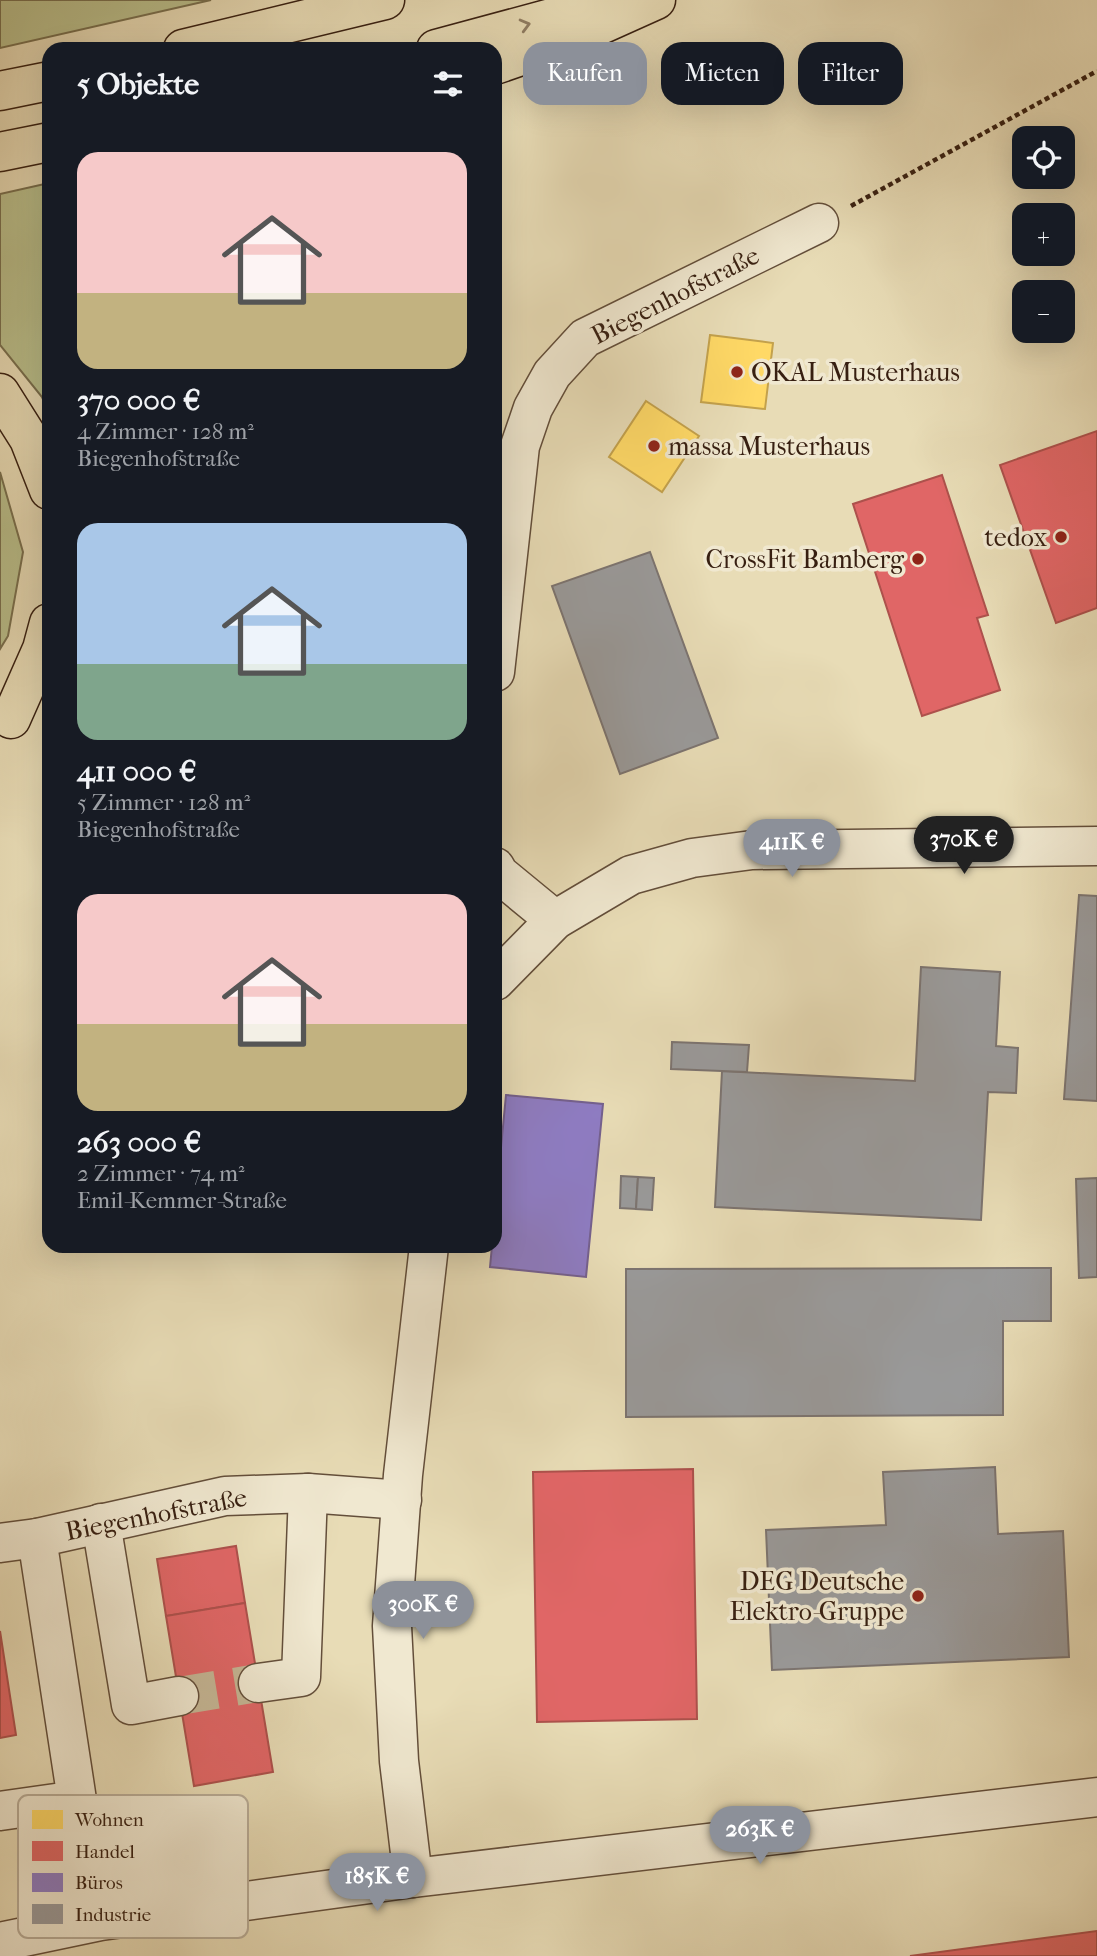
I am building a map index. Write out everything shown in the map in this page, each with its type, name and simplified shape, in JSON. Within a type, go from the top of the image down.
[{"type":"highway","points":[[212,42],[385,0]]},
{"type":"highway","points":[[462,42],[618,0]]},
{"type":"highway","points":[[502,63],[567,40],[656,0]]},
{"type":"highway","points":[[0,91],[42,82]]},
{"type":"highway","points":[[0,152],[42,143]]},
{"type":"highway","points":[[0,393],[29,439],[42,472]]},
{"type":"highway","points":[[5,724],[42,649]]},
{"type":"highway","points":[[5,724],[42,689]]},
{"type":"street","name":"Biegenhofstraße","points":[[502,608],[520,446],[533,408],[552,373],[585,338],[819,223]]},
{"type":"street","points":[[502,974],[555,920],[631,875],[692,858],[752,850],[1097,846]]},
{"type":"street","points":[[502,876],[555,920]]},
{"type":"street","points":[[412,1878],[399,1761],[392,1626],[402,1500],[428,1253]]},
{"type":"street","name":"Biegenhofstraße","points":[[18,1541],[225,1496],[308,1493],[402,1500]]},
{"type":"street","points":[[258,1683],[301,1677],[308,1493]]},
{"type":"street","points":[[101,1523],[131,1705],[179,1696]]},
{"type":"street","points":[[18,1541],[76,1795]]},
{"type":"street","points":[[248,1900],[412,1878],[1097,1797]]},
{"type":"street","points":[[0,1811],[18,1808]]},
{"type":"street","points":[[0,1942],[19,1938]]},
{"type":"path","points":[[819,223],[1097,71]]},
{"type":"green space","points":[[0,0],[211,0],[0,48]]},
{"type":"green space","points":[[42,185],[42,397],[0,345],[0,194]]},
{"type":"green space","points":[[0,472],[23,552],[8,636],[0,649]]},
{"type":"building: Wohnen","name":"OKAL Musterhaus","points":[[710,335],[773,343],[765,409],[701,402]]},
{"type":"building: Wohnen","name":"massa Musterhaus","points":[[646,401],[699,436],[662,492],[609,457]]},
{"type":"building: Handel","name":"tedox","points":[[1097,431],[1097,608],[1056,623],[1000,465]]},
{"type":"building: Handel","points":[[942,475],[988,615],[977,618],[1000,690],[922,716],[853,504]]},
{"type":"building: Handel","points":[[693,1469],[697,1719],[537,1722],[533,1472]]},
{"type":"building: Handel","points":[[236,1546],[245,1603],[166,1616],[157,1559]]},
{"type":"building: Handel","points":[[245,1603],[273,1772],[194,1786],[166,1616]]},
{"type":"building: Handel","points":[[0,1631],[16,1735],[0,1738]]},
{"type":"building: Handel","points":[[1097,1931],[1097,1956],[910,1956]]},
{"type":"building: Büros","points":[[506,1095],[603,1104],[586,1277],[490,1267],[491,1253],[502,1253],[502,1137]]},
{"type":"building: Industrie","points":[[650,552],[718,738],[620,774],[552,586]]},
{"type":"building: Industrie","points":[[1079,895],[1097,896],[1097,1101],[1064,1099]]},
{"type":"building: Industrie","points":[[921,967],[1000,972],[996,1046],[1018,1048],[1016,1093],[988,1092],[981,1220],[715,1207],[722,1071],[915,1081]]},
{"type":"building: Industrie","points":[[672,1042],[749,1045],[747,1072],[671,1069]]},
{"type":"building: Industrie","points":[[621,1176],[638,1177],[636,1209],[620,1208]]},
{"type":"building: Industrie","points":[[638,1177],[654,1178],[652,1210],[636,1209]]},
{"type":"building: Industrie","points":[[1097,1178],[1097,1277],[1079,1278],[1076,1179]]},
{"type":"building: Industrie","points":[[1051,1268],[1051,1321],[1003,1321],[1003,1415],[626,1417],[626,1269]]},
{"type":"building: Industrie","name":"DEG Deutsche Elektro-Gruppe","points":[[995,1467],[998,1534],[1063,1531],[1069,1657],[772,1670],[766,1530],[886,1525],[883,1472]]},
{"type":"tunnel","points":[[179,1696],[258,1683]]},
{"type":"place","name":"OKAL Musterhaus","points":[[737,372]]},
{"type":"place","name":"massa Musterhaus","points":[[654,446]]},
{"type":"place","name":"tedox","points":[[1061,537]]},
{"type":"place","name":"CrossFit Bamberg","points":[[918,559]]},
{"type":"place","name":"DEG Deutsche Elektro-Gruppe","points":[[918,1596]]}]
